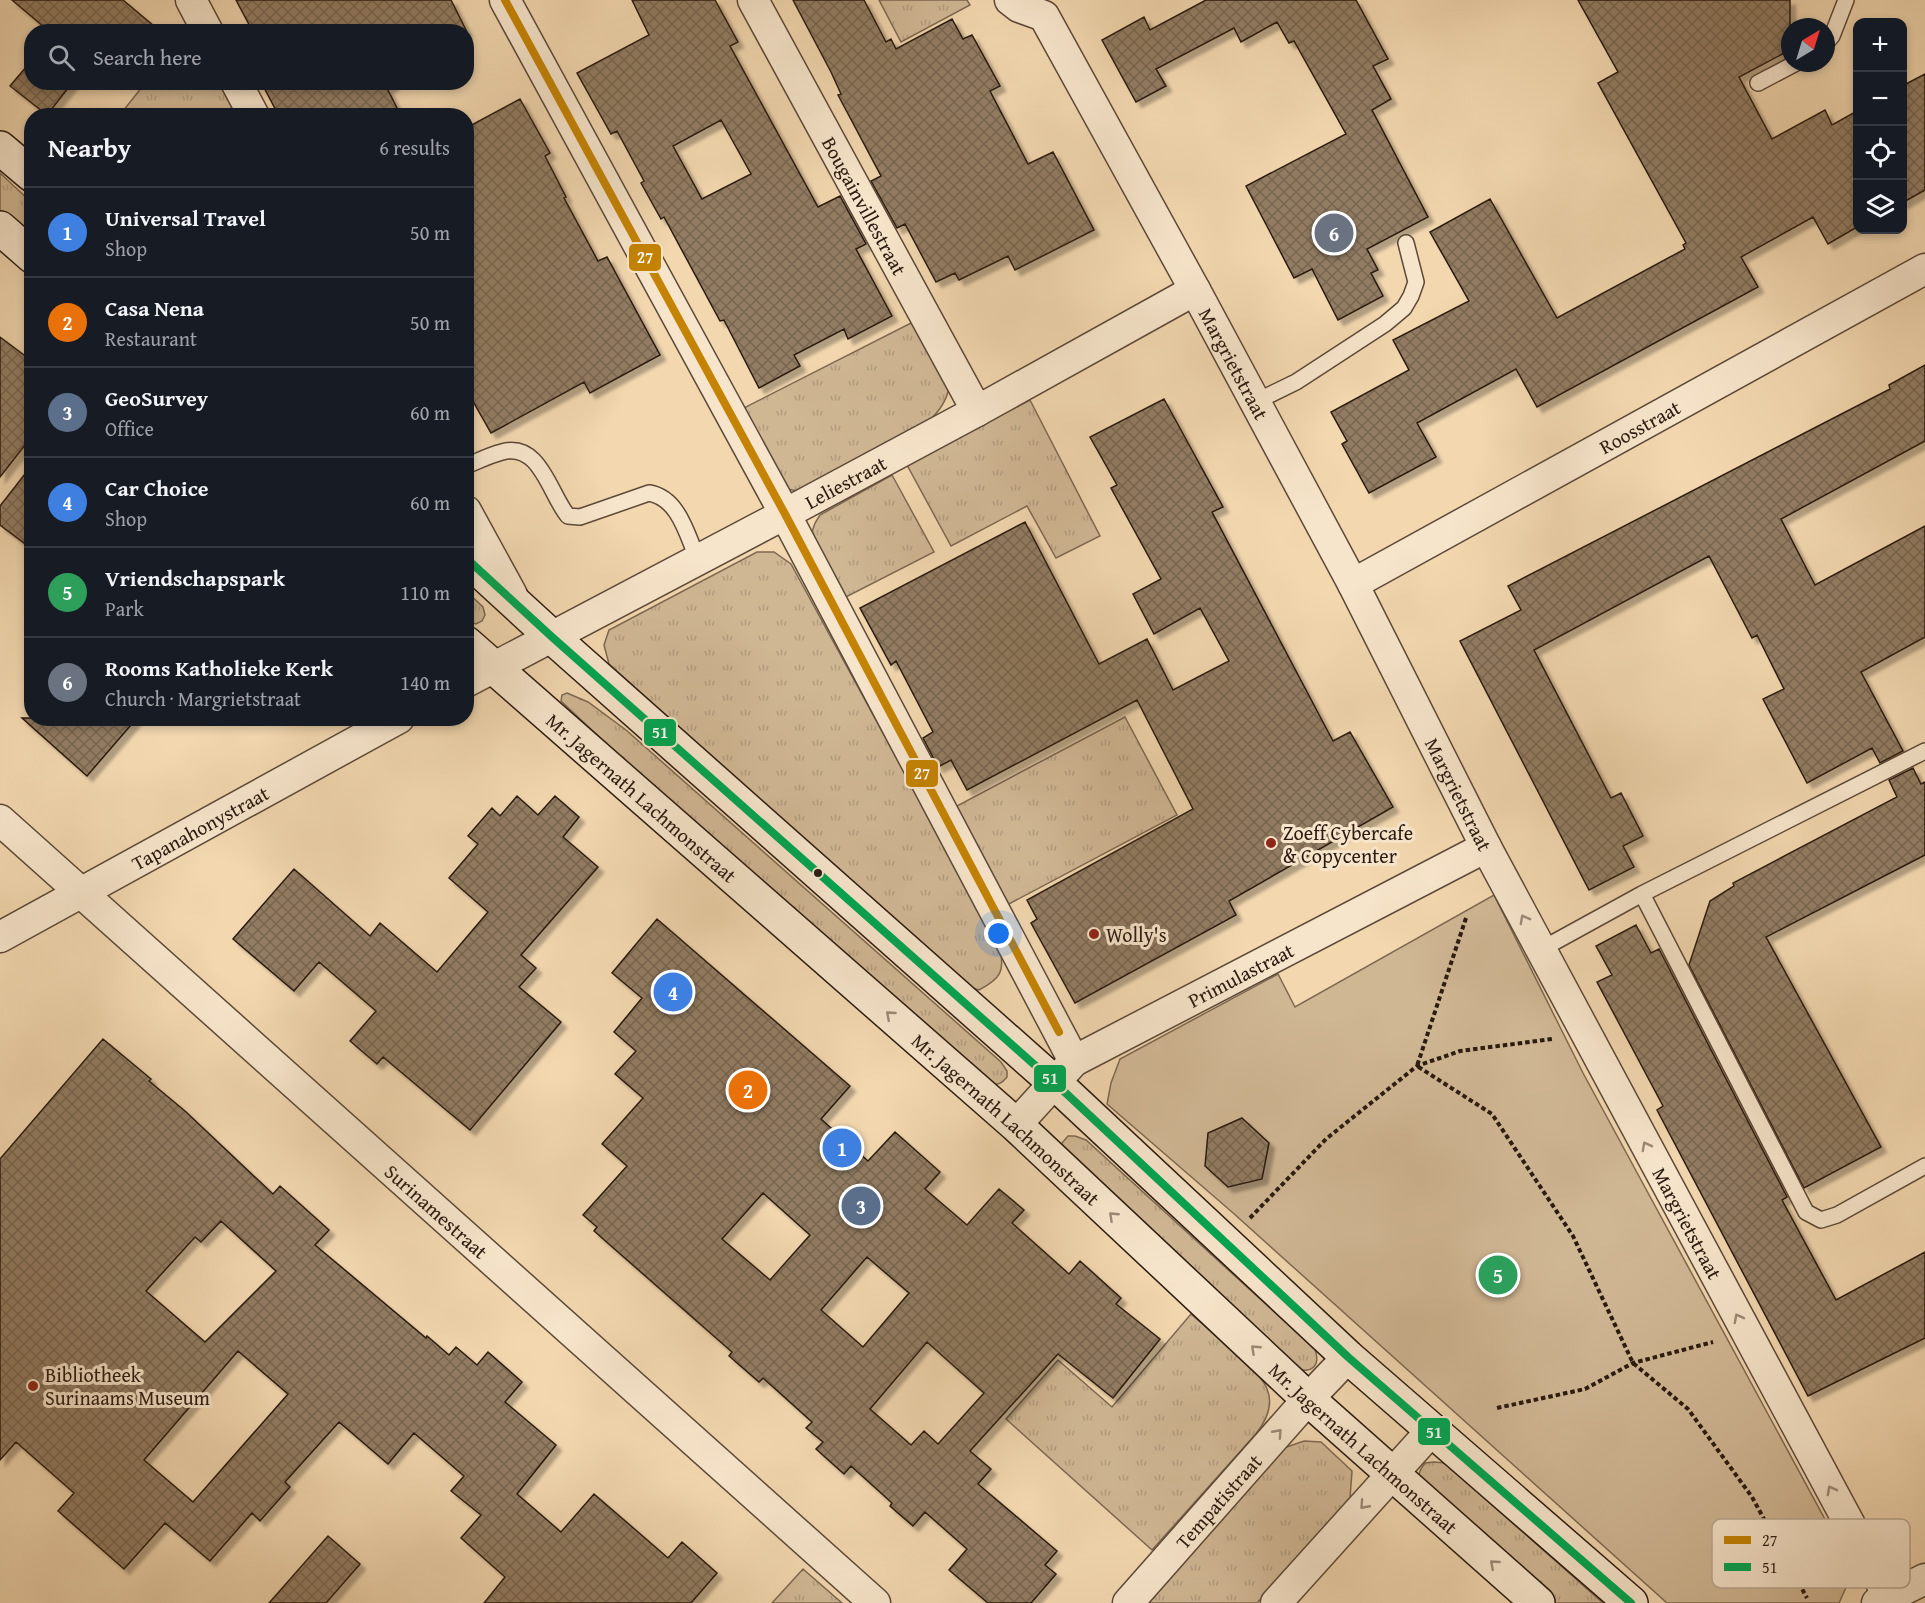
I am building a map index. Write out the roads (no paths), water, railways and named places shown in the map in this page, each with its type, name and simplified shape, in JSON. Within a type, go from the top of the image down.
[{"type":"main road","points":[[0,148],[24,168]]},
{"type":"main road","points":[[0,228],[24,249]]},
{"type":"main road","points":[[474,565],[552,637],[1065,1072],[1226,1243],[1348,1357],[1631,1603]]},
{"type":"main road","name":"Mr. Jagernath Lachmonstraat","points":[[480,674],[1016,1125],[1308,1399],[1538,1603]]},
{"type":"street","points":[[191,0],[204,24]]},
{"type":"street","points":[[505,0],[785,514],[1065,1072]]},
{"type":"street","name":"Bougainvillestraat","points":[[753,0],[977,411]]},
{"type":"street","name":"Margrietstraat","points":[[1010,0],[1019,8],[1050,8],[1195,290],[1353,584],[1540,950],[1842,1519]]},
{"type":"street","points":[[240,90],[250,108]]},
{"type":"street","name":"Roosstraat","points":[[1353,584],[1925,269]]},
{"type":"street","name":"Leliestraat","points":[[480,674],[977,411],[1195,290]]},
{"type":"street","points":[[474,526],[515,601]]},
{"type":"street","name":"Tapanahonystraat","points":[[0,937],[384,726]]},
{"type":"street","name":"Surinamestraat","points":[[0,820],[875,1603]]},
{"type":"street","name":"Primulastraat","points":[[1016,1125],[1065,1072],[1486,847]]},
{"type":"street","name":"Tempatistraat","points":[[1128,1603],[1308,1399],[1348,1357]]},
{"type":"street","points":[[1276,1603],[1432,1430]]},
{"type":"street","points":[[1910,1587],[1925,1579]]},
{"type":"street","points":[[1886,1601],[1909,1588]]},
{"type":"lane","points":[[1835,28],[1846,0]]},
{"type":"lane","points":[[1758,83],[1781,71]]},
{"type":"lane","points":[[1256,402],[1296,381],[1385,324],[1404,308],[1412,296],[1416,282],[1406,243]]},
{"type":"lane","points":[[474,463],[505,451],[524,453],[535,459],[560,507],[568,516],[580,517],[649,492],[659,494],[678,513],[698,560]]},
{"type":"lane","points":[[1540,950],[1642,894],[1925,752]]},
{"type":"lane","points":[[1642,894],[1806,1212],[1821,1220],[1837,1215],[1925,1166]]},
{"type":"place","name":"Rooms Katholieke Kerk","points":[[1334,233]]},
{"type":"place","name":"Zoeff Cybercafe & Copycenter","points":[[1271,843]]},
{"type":"place","name":"Wolly's","points":[[1094,934]]},
{"type":"place","name":"Car Choice","points":[[673,992]]},
{"type":"place","name":"Casa Nena","points":[[748,1090]]},
{"type":"place","name":"Universal Travel","points":[[842,1148]]},
{"type":"place","name":"GeoSurvey","points":[[861,1206]]},
{"type":"place","name":"Vriendschapspark","points":[[1498,1275]]},
{"type":"place","name":"Bibliotheek Surinaams Museum","points":[[33,1386]]}]
